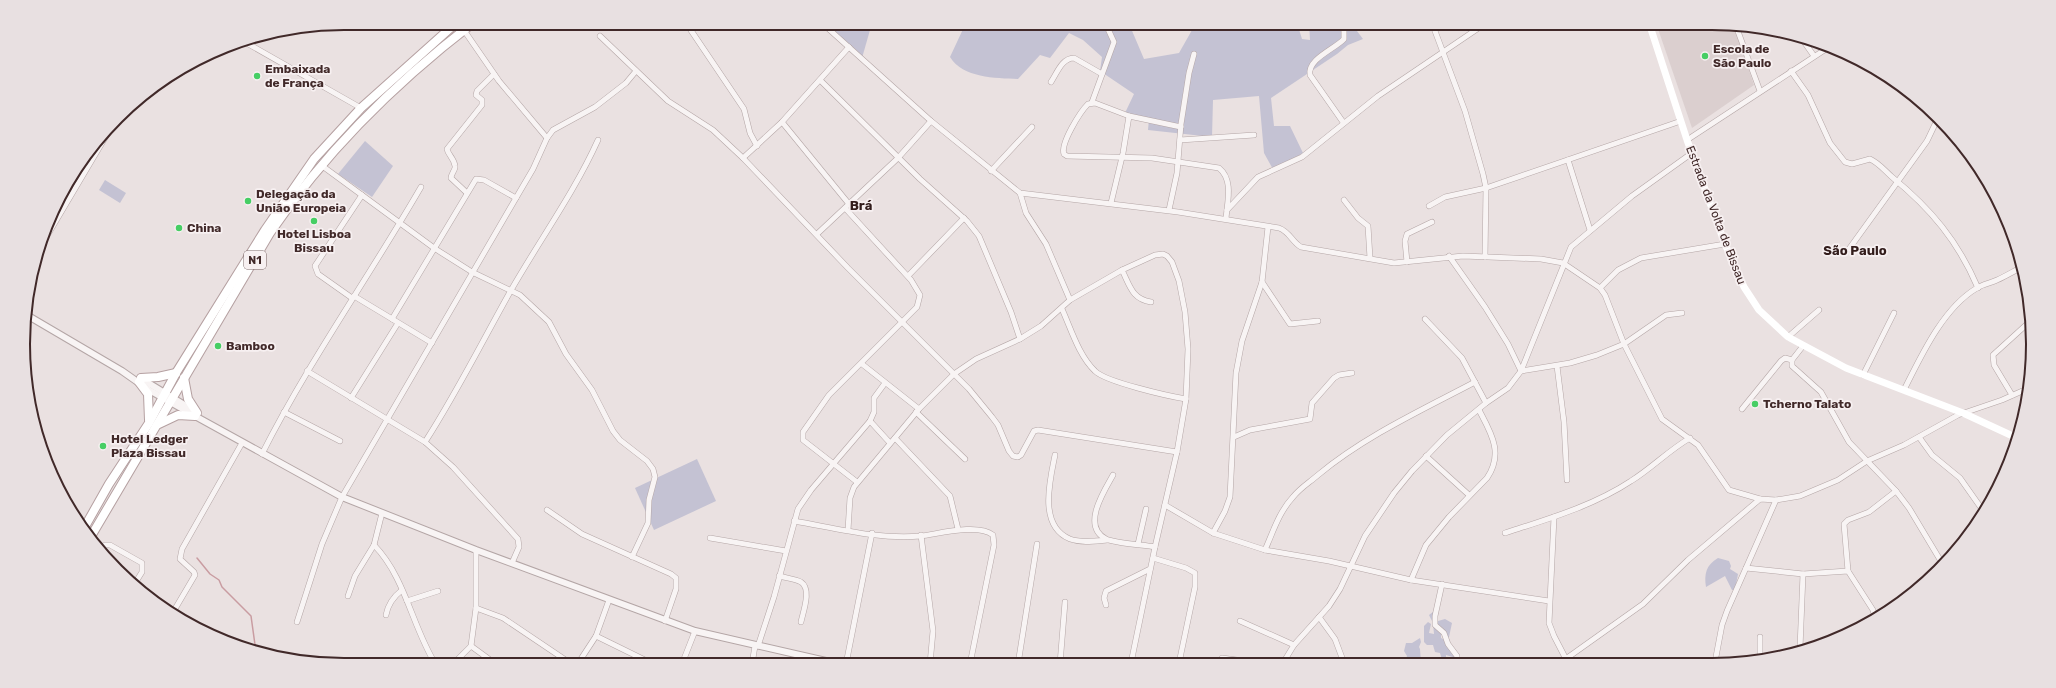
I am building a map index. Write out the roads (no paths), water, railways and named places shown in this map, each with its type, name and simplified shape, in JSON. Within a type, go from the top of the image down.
[{"type":"main road","name":"N1","points":[[93,532],[153,424],[164,395],[176,373],[265,230],[314,159],[361,108],[448,30]]},
{"type":"main road","name":"N1","points":[[87,523],[109,484],[172,400],[270,233],[321,165],[368,114],[458,30]]},
{"type":"main road","name":"Estrada da Volta de Bissau","points":[[1651,30],[1687,140],[1725,244],[1750,298],[1772,323],[1788,337],[1803,346],[1863,375],[1963,413],[2012,435]]},
{"type":"main road","points":[[176,373],[158,378],[140,380],[148,394],[153,424],[178,415],[196,414],[188,399],[184,378]]},
{"type":"street","points":[[463,30],[494,74],[547,138]]},
{"type":"street","points":[[691,30],[744,108],[750,133],[757,146]]},
{"type":"street","points":[[830,30],[931,121],[1020,194],[1169,210],[1226,219],[1285,230],[1297,245],[1302,247],[1394,263],[1449,256],[1541,259],[1563,263],[1600,288],[1610,306],[1624,344],[1658,413],[1662,419],[1690,438],[1711,462],[1729,490],[1760,499],[1776,500],[1800,496],[1825,485],[1867,461],[1919,437],[1963,413],[2022,391]]},
{"type":"street","points":[[1108,30],[1114,42],[1092,102],[1085,106],[1064,142],[1062,150],[1064,154],[1068,156],[1122,157],[1179,161],[1214,166],[1224,172],[1228,185],[1226,219]]},
{"type":"street","points":[[1344,30],[1344,39],[1314,62],[1309,71],[1310,75],[1344,122]]},
{"type":"street","points":[[1435,30],[1465,111],[1486,188],[1485,257]]},
{"type":"street","points":[[1227,210],[1258,177],[1302,156],[1378,96],[1475,30]]},
{"type":"street","points":[[1738,32],[1760,91]]},
{"type":"street","points":[[600,36],[678,109],[713,130],[743,158],[954,374],[992,416],[1013,456],[1018,457],[1021,455],[1034,431],[1038,430],[1177,452]]},
{"type":"street","points":[[250,45],[361,108]]},
{"type":"street","points":[[1806,45],[1814,56]]},
{"type":"street","points":[[743,158],[782,122],[849,47]]},
{"type":"street","points":[[1687,140],[1823,51]]},
{"type":"street","points":[[1169,210],[1179,161],[1181,127],[1189,73],[1194,54]]},
{"type":"street","points":[[1051,82],[1065,60],[1070,58],[1074,58],[1102,74]]},
{"type":"street","points":[[297,622],[322,544],[342,497],[533,169],[547,138],[560,126],[605,100],[636,71]]},
{"type":"street","points":[[1791,71],[1808,95],[1830,143],[1845,162],[1852,164],[1870,159],[1897,180],[1930,212],[1952,240],[1966,260],[1978,288]]},
{"type":"street","points":[[467,193],[451,178],[455,165],[454,158],[448,153],[447,149],[482,105],[482,100],[476,95],[477,91],[494,74]]},
{"type":"street","points":[[820,80],[898,158],[964,218],[979,236],[1011,312],[1020,339]]},
{"type":"street","points":[[1092,102],[1129,116],[1181,127]]},
{"type":"street","points":[[1110,203],[1122,157],[1129,116]]},
{"type":"street","points":[[817,234],[898,158],[931,121]]},
{"type":"street","points":[[1429,206],[1445,197],[1486,188],[1681,121]]},
{"type":"street","points":[[782,122],[847,206],[908,276],[918,290],[921,299],[917,307],[862,364],[829,395],[803,432],[804,440],[857,482]]},
{"type":"street","points":[[1849,250],[1897,180],[1932,134],[1936,124]]},
{"type":"street","points":[[991,171],[1032,127]]},
{"type":"street","points":[[1180,140],[1254,135]]},
{"type":"street","points":[[425,442],[484,342],[511,292],[576,183],[598,140]]},
{"type":"street","points":[[54,224],[97,151]]},
{"type":"street","points":[[1286,658],[1294,645],[1319,617],[1340,590],[1375,518],[1403,482],[1446,435],[1486,403],[1508,388],[1521,371],[1563,263],[1571,247],[1632,196],[1692,153]]},
{"type":"street","points":[[1568,160],[1590,230]]},
{"type":"street","points":[[321,165],[434,248],[472,272],[525,299],[549,322],[566,354],[592,390],[613,431],[620,440],[647,461],[654,469],[655,477],[649,500],[648,523],[632,558]]},
{"type":"street","points":[[392,319],[474,182],[480,178],[516,198]]},
{"type":"street","points":[[262,454],[307,371],[421,187]]},
{"type":"street","points":[[1020,194],[1026,213],[1046,244],[1070,300]]},
{"type":"street","points":[[362,195],[315,266],[318,274],[353,297],[432,343]]},
{"type":"street","points":[[1344,200],[1358,218],[1368,226],[1370,258]]},
{"type":"street","points":[[908,276],[964,218]]},
{"type":"street","points":[[1408,262],[1405,241],[1407,234],[1432,222]]},
{"type":"street","points":[[1213,533],[1228,504],[1234,437],[1233,413],[1239,355],[1262,282],[1268,227]]},
{"type":"street","points":[[1600,288],[1618,270],[1641,258],[1725,244]]},
{"type":"street","points":[[848,530],[851,492],[857,482],[918,411],[954,374],[976,359],[1020,339],[1041,326],[1062,309],[1070,300],[1122,270],[1155,255],[1162,254],[1172,262],[1179,281],[1185,312],[1188,349],[1186,399],[1177,452],[1150,569],[1132,658]]},
{"type":"street","points":[[1449,256],[1485,306],[1508,344],[1521,371]]},
{"type":"street","points":[[1122,270],[1134,294],[1143,300],[1151,302]]},
{"type":"street","points":[[1904,390],[1921,357],[1941,326],[1958,304],[1978,288],[2017,270]]},
{"type":"street","points":[[1262,282],[1290,324],[1318,321]]},
{"type":"street","points":[[1062,309],[1084,357],[1099,375],[1168,396],[1186,399]]},
{"type":"street","points":[[1788,337],[1819,310]]},
{"type":"street","points":[[1521,371],[1557,366],[1583,360],[1624,344],[1666,315],[1682,313]]},
{"type":"street","points":[[1863,375],[1894,313]]},
{"type":"street","points":[[32,318],[140,380],[242,443],[342,497],[476,550],[695,632],[811,658]]},
{"type":"street","points":[[1425,319],[1458,353],[1486,403]]},
{"type":"street","points":[[351,398],[398,323]]},
{"type":"street","points":[[2012,395],[1994,365],[1992,355],[2025,326]]},
{"type":"street","points":[[1803,346],[1792,360],[1792,366],[1820,392],[1849,442],[1896,491],[1909,508],[1940,560]]},
{"type":"street","points":[[1742,408],[1781,361],[1785,358],[1792,360]]},
{"type":"street","points":[[862,364],[918,411],[965,459]]},
{"type":"street","points":[[1557,366],[1564,422],[1567,480]]},
{"type":"street","points":[[307,371],[425,442],[452,467],[518,539],[519,547],[512,563]]},
{"type":"street","points":[[1234,437],[1250,430],[1310,419],[1312,403],[1334,378],[1338,375],[1352,373]]},
{"type":"street","points":[[1265,550],[1286,506],[1300,489],[1327,467],[1350,451],[1475,382]]},
{"type":"street","points":[[753,658],[780,576],[794,521],[803,499],[870,421],[874,412],[874,398],[885,383]]},
{"type":"street","points":[[1411,580],[1426,545],[1449,516],[1490,474],[1496,453],[1495,445],[1479,410]]},
{"type":"street","points":[[284,412],[340,441]]},
{"type":"street","points":[[870,421],[890,443]]},
{"type":"street","points":[[1919,437],[1932,455],[1960,478],[1980,507]]},
{"type":"street","points":[[895,438],[950,496],[958,530]]},
{"type":"street","points":[[1505,533],[1585,505],[1632,481],[1663,456],[1690,438]]},
{"type":"street","points":[[175,608],[195,575],[194,572],[180,559],[182,549],[242,443]]},
{"type":"street","points":[[1055,455],[1049,485],[1048,504],[1052,520],[1057,530],[1070,539],[1085,541],[1106,540],[1155,547]]},
{"type":"street","points":[[1426,456],[1469,495]]},
{"type":"street","points":[[1106,540],[1100,535],[1096,526],[1095,513],[1100,498],[1113,475]]},
{"type":"street","points":[[1874,613],[1848,571],[1844,524],[1848,520],[1869,512],[1896,491]]},
{"type":"street","points":[[1571,658],[1643,604],[1688,560],[1760,499]]},
{"type":"street","points":[[1716,658],[1722,625],[1776,500]]},
{"type":"street","points":[[1165,505],[1213,533],[1265,550],[1308,557],[1411,580],[1549,601]]},
{"type":"street","points":[[1138,544],[1146,509]]},
{"type":"street","points":[[547,510],[582,534],[632,558],[671,574],[676,578],[676,589],[665,621]]},
{"type":"street","points":[[348,596],[355,576],[374,545],[382,514]]},
{"type":"street","points":[[1554,517],[1549,601],[1551,629],[1567,658]]},
{"type":"street","points":[[794,521],[872,534],[922,536],[958,530],[990,533],[994,539],[971,658]]},
{"type":"street","points":[[847,658],[872,534]]},
{"type":"street","points":[[922,536],[933,631],[931,658]]},
{"type":"street","points":[[710,538],[786,551]]},
{"type":"street","points":[[1019,658],[1037,544]]},
{"type":"street","points":[[105,547],[110,545],[142,563],[142,572],[137,580]]},
{"type":"street","points":[[374,545],[389,565],[402,590],[432,658]]},
{"type":"street","points":[[459,658],[470,646],[476,608],[476,550]]},
{"type":"street","points":[[1153,558],[1186,568],[1195,573],[1195,587],[1180,658]]},
{"type":"street","points":[[1746,568],[1803,574],[1848,571]]},
{"type":"street","points":[[1106,605],[1104,598],[1106,591],[1150,569]]},
{"type":"street","points":[[1800,645],[1803,574]]},
{"type":"street","points":[[780,576],[801,582],[806,586],[807,593],[801,622]]},
{"type":"street","points":[[1442,584],[1435,616],[1435,625],[1444,632],[1448,644],[1457,658]]},
{"type":"street","points":[[386,615],[393,598],[402,590]]},
{"type":"street","points":[[407,601],[438,591]]},
{"type":"street","points":[[582,658],[596,636],[609,600]]},
{"type":"street","points":[[1060,658],[1065,602]]},
{"type":"street","points":[[476,608],[503,618],[563,658]]},
{"type":"street","points":[[1319,617],[1335,639],[1342,658]]},
{"type":"street","points":[[1240,621],[1294,645]]},
{"type":"street","points":[[684,658],[695,632]]},
{"type":"street","points":[[596,636],[641,658]]},
{"type":"street","points":[[1760,637],[1760,654]]},
{"type":"street","points":[[470,646],[487,658]]},
{"type":"waterway","points":[[197,558],[210,574],[219,580],[222,587],[251,616],[255,645]]},
{"type":"place","name":"Escola de São Paulo","points":[[1705,56]]},
{"type":"place","name":"Embaixada de França","points":[[257,76]]},
{"type":"place","name":"Delegação da União Europeia","points":[[248,201]]},
{"type":"place","name":"Hotel Lisboa Bissau","points":[[314,221]]},
{"type":"place","name":"China","points":[[179,228]]},
{"type":"place","name":"Bamboo","points":[[218,346]]},
{"type":"place","name":"Tcherno Talato","points":[[1755,404]]},
{"type":"place","name":"Hotel Ledger Plaza Bissau","points":[[103,446]]},
{"type":"district","name":"Brá","points":[[861,205]]},
{"type":"district","name":"São Paulo","points":[[1855,250]]}]
